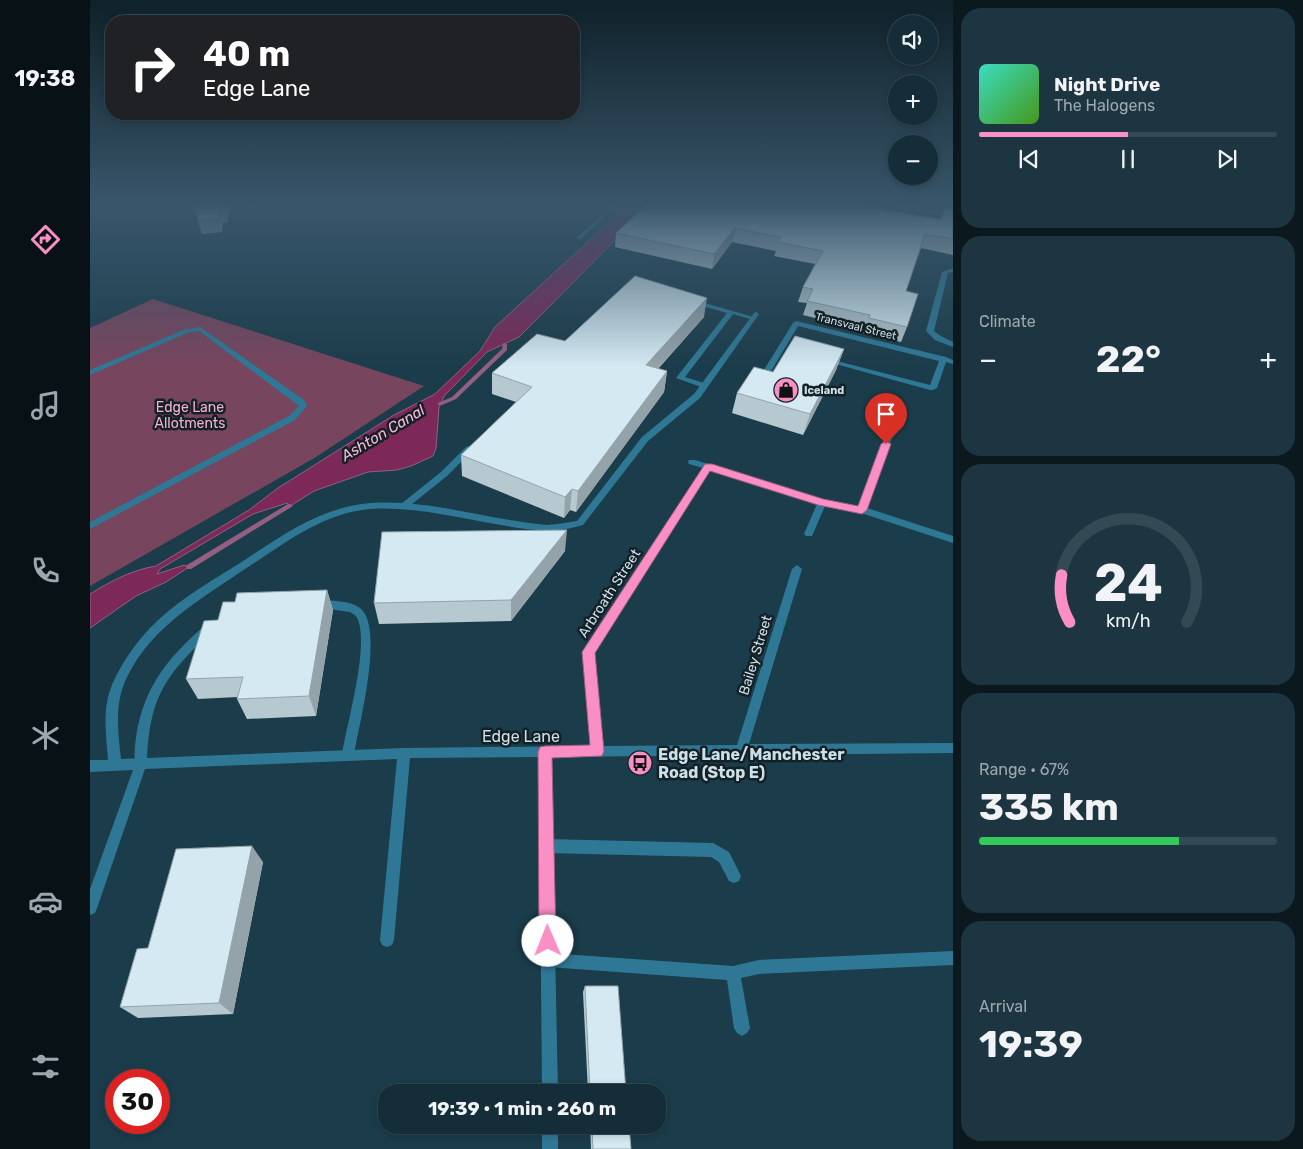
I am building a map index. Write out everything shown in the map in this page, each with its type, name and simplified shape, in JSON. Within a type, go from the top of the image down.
[{"type":"street","points":[[953,270],[945,272],[930,331],[938,338],[953,345]]},
{"type":"street","points":[[115,765],[111,715],[112,700],[132,660],[145,641],[160,626],[212,586],[308,525],[355,508],[404,506],[545,528],[570,527],[580,523],[646,439],[697,396],[755,316],[685,300]]},
{"type":"street","points":[[704,386],[680,378],[731,312]]},
{"type":"street","name":"Transvaal Street","points":[[758,385],[796,323],[953,362]]},
{"type":"street","points":[[90,373],[185,330],[200,330],[301,402],[303,406],[292,418],[90,526]]},
{"type":"street","points":[[781,348],[790,350]]},
{"type":"street","points":[[817,358],[933,388],[943,360]]},
{"type":"street","points":[[862,510],[892,427]]},
{"type":"street","points":[[404,506],[444,474],[479,440]]},
{"type":"street","points":[[692,462],[822,502],[862,510],[953,540]]},
{"type":"street","name":"Arbroath Street","points":[[598,751],[588,652],[708,467]]},
{"type":"street","points":[[809,534],[822,502]]},
{"type":"street","name":"Bailey Street","points":[[741,751],[798,569]]},
{"type":"street","points":[[311,604],[352,608],[363,619],[366,636],[365,656],[348,755]]},
{"type":"street","points":[[90,908],[141,764],[142,730],[146,709],[157,684],[178,658],[221,618]]},
{"type":"street","name":"Edge Lane","points":[[90,766],[404,753],[953,748]]},
{"type":"street","points":[[545,752],[550,1084]]},
{"type":"street","points":[[388,940],[404,753]]},
{"type":"street","points":[[546,846],[713,850],[724,857],[734,876]]},
{"type":"street","points":[[548,960],[733,973],[759,967],[953,958]]},
{"type":"street","points":[[733,973],[742,1028]]},
{"type":"street","points":[[550,1134],[550,1149]]},
{"type":"green space","name":"Edge Lane Allotments","points":[[153,299],[424,386],[316,457],[90,586],[90,328]]},
{"type":"water","name":"Ashton Canal","points":[[569,260],[596,260],[519,337],[487,352],[444,396],[439,408],[436,448],[433,456],[397,470],[368,472],[314,491],[290,506],[287,503],[253,514],[160,569],[157,574],[184,565],[189,567],[166,582],[136,596],[90,628],[90,594],[122,577],[156,566],[249,510],[278,488],[394,415],[435,394],[480,351],[495,327]]},
{"type":"building","points":[[818,260],[916,260],[906,291],[918,294],[907,327],[869,318],[870,315],[807,301],[813,289],[803,287]]},
{"type":"building","points":[[635,276],[707,298],[646,365],[667,371],[578,491],[572,489],[565,497],[461,455],[532,387],[492,373],[537,334],[565,341]]},
{"type":"building","points":[[795,336],[844,349],[810,414],[737,393],[754,367],[773,372]]},
{"type":"building","points":[[567,530],[511,600],[374,603],[382,532]]},
{"type":"building","points":[[327,590],[309,696],[237,699],[243,677],[186,679],[204,621],[218,620],[223,602],[235,602],[237,593]]},
{"type":"building","points":[[252,846],[219,1003],[120,1007],[137,949],[148,948],[176,849]]},
{"type":"building","points":[[585,986],[618,986],[625,1084],[590,1084]]},
{"type":"building","points":[[592,1134],[630,1134],[631,1149],[593,1149]]},
{"type":"waterway","points":[[440,404],[454,398],[505,349],[505,344]]},
{"type":"waterway","points":[[189,567],[290,506]]},
{"type":"place","name":"Iceland","points":[[786,390]]},
{"type":"place","name":"Edge Lane/Manchester Road (Stop E)","points":[[640,763]]},
{"type":"route","points":[[548,941],[545,752],[598,751],[588,652],[708,467],[822,502],[862,510],[886,444]]}]
